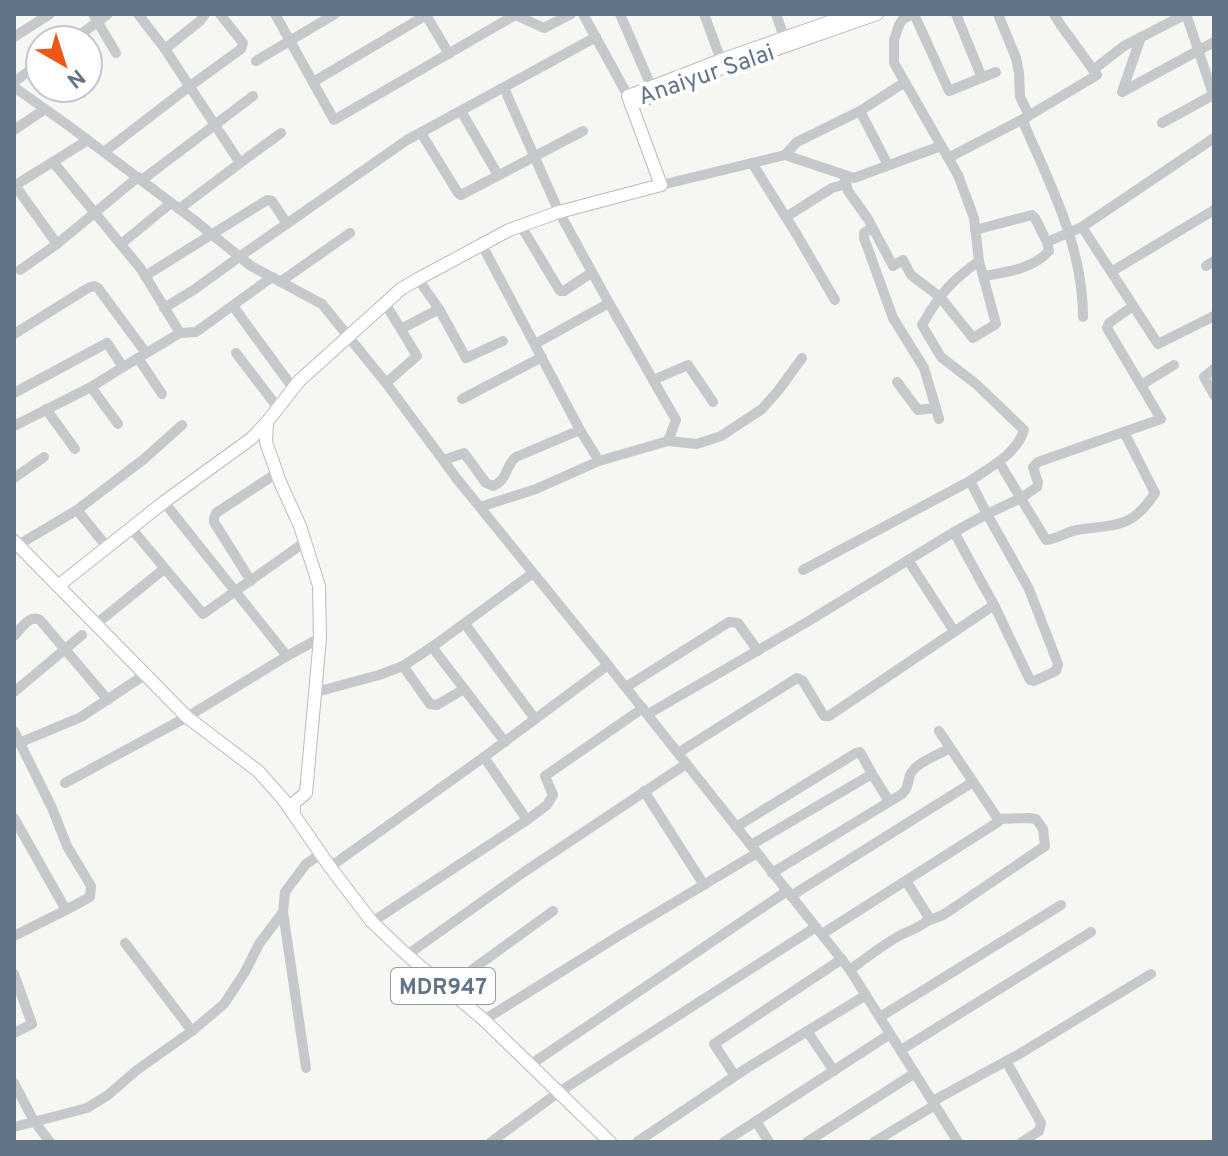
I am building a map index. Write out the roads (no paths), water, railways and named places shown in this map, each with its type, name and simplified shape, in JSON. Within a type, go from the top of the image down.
[{"type":"main road","name":"Anaiyur Salai","points":[[630,100],[651,86],[784,37],[815,20],[852,14]]},
{"type":"main road","name":"Anaiyur Salai","points":[[630,100],[877,14]]},
{"type":"main road","points":[[58,586],[164,502],[252,438],[293,388],[347,336],[418,279],[521,226],[559,212],[661,185],[630,100]]},
{"type":"main road","points":[[267,422],[266,442],[300,526],[319,586],[320,638],[306,793],[294,803],[294,815]]},
{"type":"main road","name":"MDR947","points":[[16,543],[142,676],[187,717],[258,771],[372,922],[484,1020],[610,1142]]},
{"type":"street","points":[[14,37],[50,14]]},
{"type":"street","points":[[108,14],[95,18],[116,53]]},
{"type":"street","points":[[138,14],[165,49],[240,163]]},
{"type":"street","points":[[165,49],[207,14]]},
{"type":"street","points":[[104,152],[243,46],[220,14]]},
{"type":"street","points":[[275,14],[334,120],[515,14],[544,28],[571,14]]},
{"type":"street","points":[[256,61],[335,14]]},
{"type":"street","points":[[583,14],[630,100]]},
{"type":"street","points":[[620,14],[651,86]]},
{"type":"street","points":[[705,14],[721,60]]},
{"type":"street","points":[[776,14],[784,37]]},
{"type":"street","points":[[845,180],[848,191],[893,266],[903,260],[911,275],[940,297],[970,336],[976,337],[996,324],[979,261],[974,218],[958,175],[894,63],[894,40],[903,19],[913,14],[949,91],[996,72]]},
{"type":"street","points":[[956,14],[982,78]]},
{"type":"street","points":[[998,14],[1016,58],[1020,97],[1027,116],[1024,124],[1070,233],[1083,291],[1083,317]]},
{"type":"street","points":[[948,158],[1097,75],[1054,14]]},
{"type":"street","points":[[1093,70],[1124,46],[1186,14],[1214,96],[1162,123]]},
{"type":"street","points":[[313,82],[427,15],[449,54]]},
{"type":"street","points":[[164,308],[407,140],[596,37]]},
{"type":"street","points":[[1141,37],[1122,92],[1214,42]]},
{"type":"street","points":[[661,185],[785,155],[797,142],[860,111],[905,82]]},
{"type":"street","points":[[14,85],[251,266],[322,304],[480,507],[842,959],[955,1141]]},
{"type":"street","points":[[504,88],[559,212],[676,420],[668,441]]},
{"type":"street","points":[[16,269],[57,244],[253,96]]},
{"type":"street","points":[[14,130],[45,109]]},
{"type":"street","points":[[461,111],[498,175]]},
{"type":"street","points":[[860,111],[888,165]]},
{"type":"street","points":[[421,133],[461,195],[583,131]]},
{"type":"street","points":[[121,244],[281,133]]},
{"type":"street","points":[[1047,242],[1082,227],[1214,138]]},
{"type":"street","points":[[57,244],[14,185],[88,140]]},
{"type":"street","points":[[786,217],[845,180],[941,146]]},
{"type":"street","points":[[785,155],[845,180]]},
{"type":"street","points":[[53,162],[145,276],[180,333]]},
{"type":"street","points":[[752,163],[835,300]]},
{"type":"street","points":[[145,276],[267,200],[272,201],[287,224]]},
{"type":"street","points":[[1111,272],[1214,210]]},
{"type":"street","points":[[975,230],[1032,215],[1049,251],[1014,271],[984,276]]},
{"type":"street","points":[[521,226],[560,291],[591,273]]},
{"type":"street","points":[[1082,227],[1158,344],[1214,316]]},
{"type":"street","points":[[872,228],[864,233],[864,238],[893,318],[924,368],[937,413],[918,410],[897,382]]},
{"type":"street","points":[[14,426],[91,387],[180,333],[196,332],[350,233]]},
{"type":"street","points":[[482,245],[599,461]]},
{"type":"street","points":[[803,570],[970,481],[999,462],[1020,441],[1024,430],[976,384],[941,357],[922,325],[957,277],[979,261]]},
{"type":"street","points":[[418,279],[466,358],[503,341]]},
{"type":"street","points":[[14,334],[94,286],[142,356],[162,394]]},
{"type":"street","points":[[385,303],[417,356],[386,383]]},
{"type":"street","points":[[535,344],[609,303]]},
{"type":"street","points":[[233,306],[293,388]]},
{"type":"street","points":[[372,922],[547,805],[553,795],[545,776],[645,711],[758,651],[954,532],[1021,498],[1038,485],[1033,467],[1038,462],[1161,419],[1107,328],[1109,323],[1133,306]]},
{"type":"street","points":[[401,329],[439,309]]},
{"type":"street","points":[[14,393],[107,343],[123,367]]},
{"type":"street","points":[[236,353],[278,408]]},
{"type":"street","points":[[462,399],[542,357]]},
{"type":"street","points":[[480,507],[536,489],[599,461],[668,441],[697,444],[721,436],[762,409],[802,358]]},
{"type":"street","points":[[653,380],[688,365],[713,402]]},
{"type":"street","points":[[1141,385],[1174,365]]},
{"type":"street","points":[[1214,369],[1204,377],[1214,395]]},
{"type":"street","points":[[91,387],[118,424]]},
{"type":"street","points":[[46,409],[75,449]]},
{"type":"street","points":[[16,543],[77,510],[144,459],[182,425]]},
{"type":"street","points":[[444,460],[464,453],[468,455],[486,483],[493,486],[502,480],[516,457],[580,430]]},
{"type":"street","points":[[999,462],[1046,540],[1073,531],[1114,527],[1132,519],[1155,493],[1124,432]]},
{"type":"street","points":[[14,478],[44,457]]},
{"type":"street","points":[[251,581],[214,518],[216,513],[277,473]]},
{"type":"street","points":[[954,532],[1030,680],[1056,671],[1058,664],[1029,589],[970,481]]},
{"type":"street","points":[[164,502],[287,656]]},
{"type":"street","points":[[77,510],[107,547]]},
{"type":"street","points":[[131,528],[203,614],[305,542]]},
{"type":"street","points":[[908,560],[954,631]]},
{"type":"street","points":[[96,624],[164,569]]},
{"type":"street","points":[[316,692],[403,666],[533,573]]},
{"type":"street","points":[[678,753],[797,678],[803,681],[824,716],[829,716],[994,605]]},
{"type":"street","points":[[14,636],[31,618],[40,620],[108,700]]},
{"type":"street","points":[[626,687],[729,622],[738,623],[758,651]]},
{"type":"street","points":[[465,624],[535,719]]},
{"type":"street","points":[[14,692],[82,635]]},
{"type":"street","points":[[65,783],[187,717],[320,638]]},
{"type":"street","points":[[432,647],[505,742]]},
{"type":"street","points":[[330,867],[608,665]]},
{"type":"street","points":[[403,666],[430,704],[437,705],[464,689]]},
{"type":"street","points":[[19,743],[81,717],[142,676]]},
{"type":"street","points":[[14,731],[67,846],[91,886],[90,897],[14,936]]},
{"type":"street","points":[[939,731],[998,819]]},
{"type":"street","points":[[772,873],[889,801],[906,789],[915,769],[950,748]]},
{"type":"street","points":[[736,827],[860,752],[889,801]]},
{"type":"street","points":[[484,757],[527,820]]},
{"type":"street","points":[[407,955],[686,764]]},
{"type":"street","points":[[484,1020],[704,885],[754,849],[872,774]]},
{"type":"street","points":[[530,1065],[789,893],[973,782]]},
{"type":"street","points":[[644,791],[704,885]]},
{"type":"street","points":[[14,818],[66,910]]},
{"type":"street","points":[[491,1142],[559,1092],[819,930],[906,881],[995,825],[998,819]]},
{"type":"street","points":[[850,970],[882,946],[952,909],[1045,846],[1043,829],[1036,819],[998,819]]},
{"type":"street","points":[[306,1068],[283,912],[285,892],[306,864],[321,854]]},
{"type":"street","points":[[906,881],[928,916],[927,921]]},
{"type":"street","points":[[880,1017],[1061,905]]},
{"type":"street","points":[[450,991],[466,974],[553,911]]},
{"type":"street","points":[[14,1127],[87,1108],[192,1031],[224,1004],[259,944],[283,912]]},
{"type":"street","points":[[901,1050],[1091,932]]},
{"type":"street","points":[[125,943],[192,1031]]},
{"type":"street","points":[[735,1076],[714,1044],[842,959]]},
{"type":"street","points":[[14,974],[32,1024],[14,1033]]},
{"type":"street","points":[[874,1142],[1151,974]]},
{"type":"street","points":[[637,1142],[735,1076],[866,995]]},
{"type":"street","points":[[807,1031],[834,1071]]},
{"type":"street","points":[[724,1142],[890,1034]]},
{"type":"street","points":[[1006,1061],[1041,1123],[1039,1131],[1022,1142]]},
{"type":"street","points":[[807,1142],[915,1073]]},
{"type":"street","points":[[14,1083],[34,1121],[50,1142]]},
{"type":"street","points":[[756,1121],[769,1142]]}]
